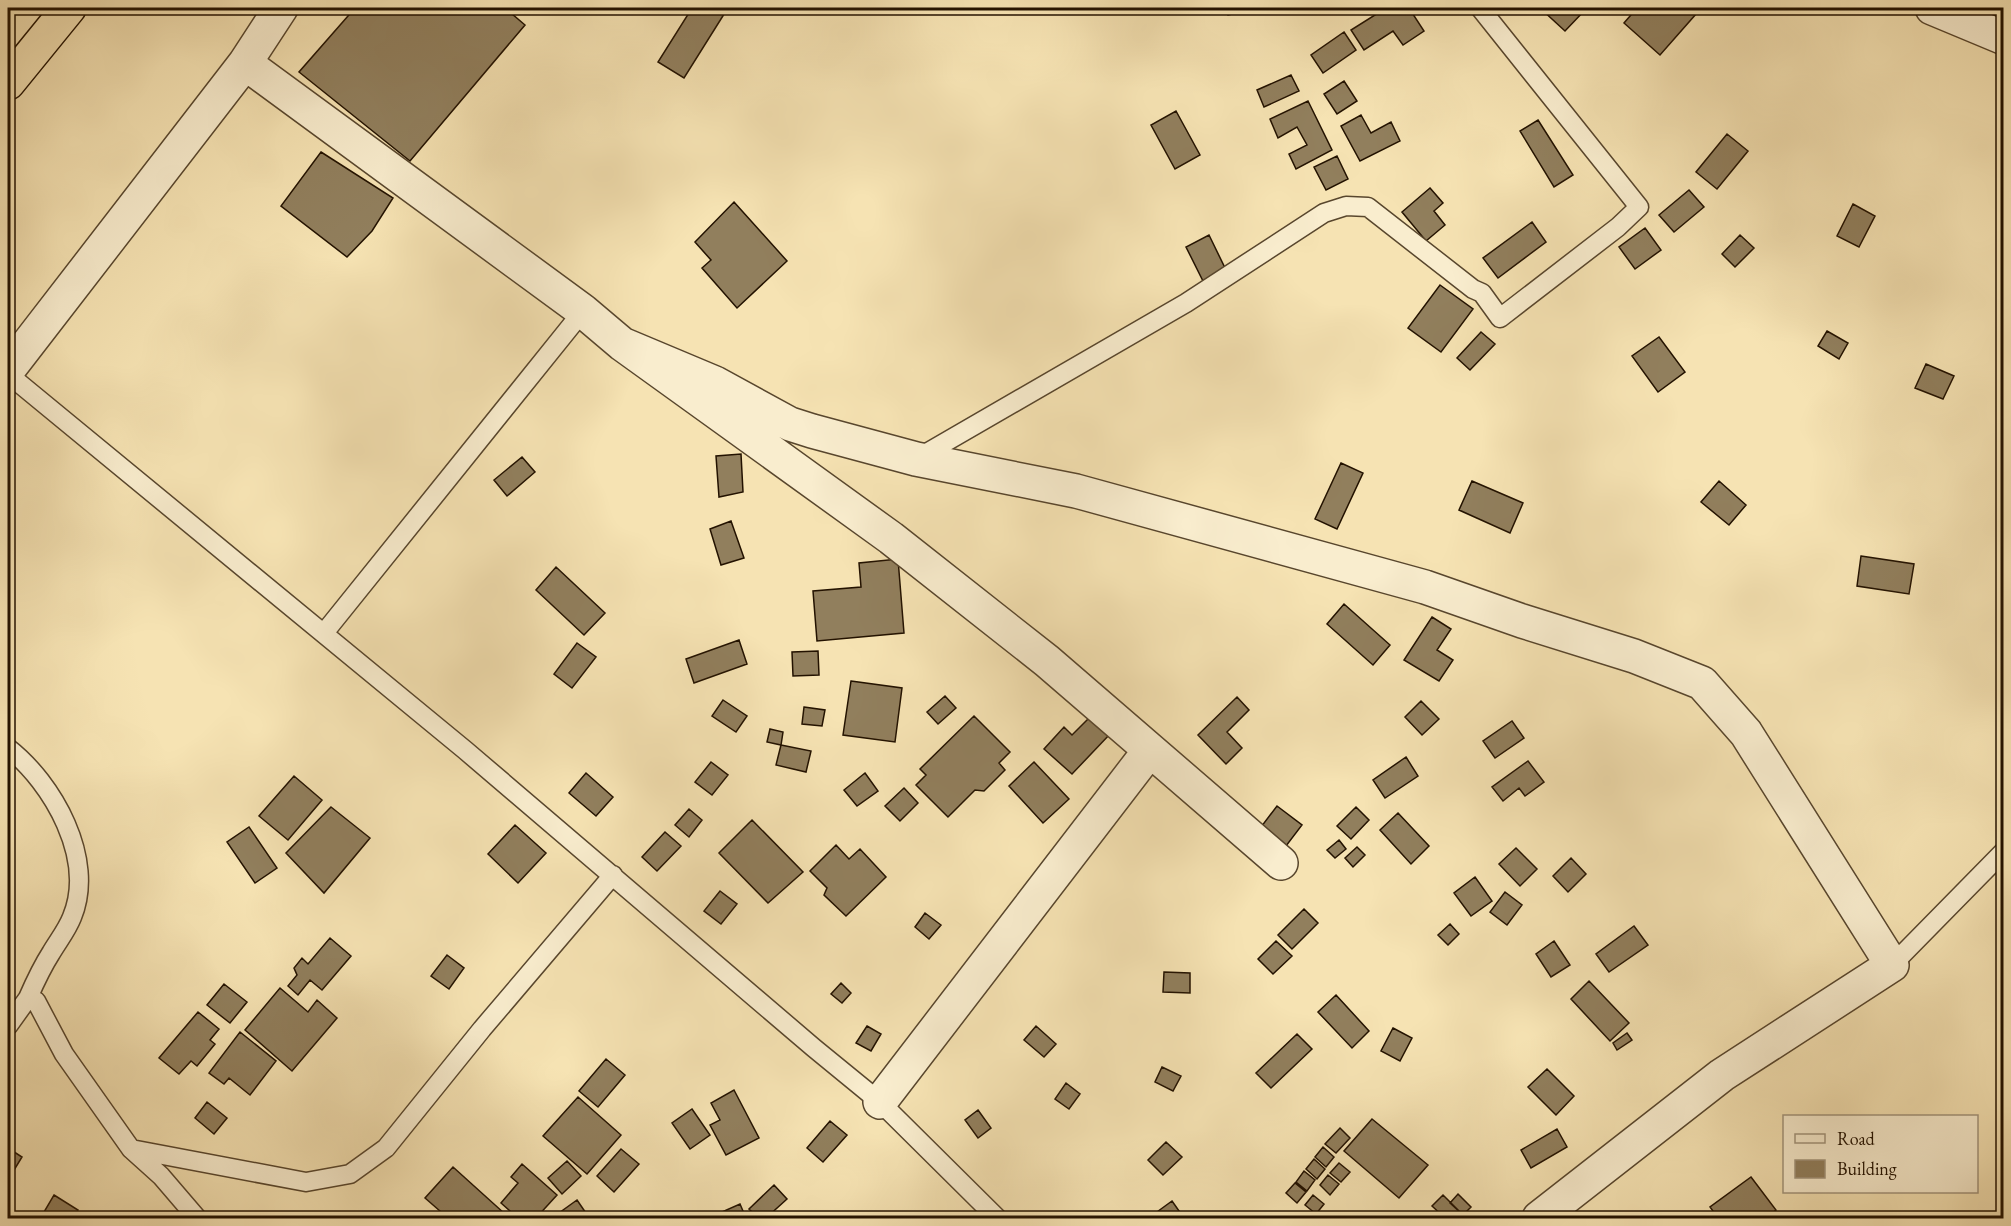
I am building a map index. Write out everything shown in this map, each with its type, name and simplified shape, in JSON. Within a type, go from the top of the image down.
[{"type":"highway","points":[[8,83],[69,8]]},
{"type":"street","points":[[8,372],[245,63],[281,8]]},
{"type":"street","points":[[1932,8],[2004,38]]},
{"type":"street","points":[[245,63],[583,311],[622,344],[891,538],[1047,661],[1281,863]]},
{"type":"street","points":[[622,344],[715,383],[790,424],[916,459],[1076,491],[1425,587],[1522,621],[1634,656],[1702,683],[1746,733],[1892,965],[1722,1075],[1539,1218]]},
{"type":"street","points":[[880,1102],[1150,750]]},
{"type":"lane","points":[[916,459],[1186,303],[1324,213],[1346,206],[1368,207],[1473,289],[1482,293],[1500,318],[1618,227],[1640,207],[1480,8]]},
{"type":"lane","points":[[324,633],[583,311]]},
{"type":"lane","points":[[8,372],[324,633],[880,1102],[997,1218]]},
{"type":"lane","points":[[8,748],[46,786],[74,842],[79,861],[79,896],[72,918],[28,998],[8,1026]]},
{"type":"lane","points":[[1892,965],[2004,851]]},
{"type":"lane","points":[[131,1149],[306,1182],[350,1174],[386,1148],[482,1029],[613,875]]},
{"type":"lane","points":[[28,998],[36,1001],[64,1054],[131,1149],[161,1176],[197,1218]]},
{"type":"building","points":[[355,8],[505,8],[525,25],[410,161],[299,72]]},
{"type":"building","points":[[692,8],[719,8],[726,11],[684,78],[658,62]]},
{"type":"building","points":[[1226,8],[1242,8],[1243,12],[1228,15]]},
{"type":"building","points":[[1386,8],[1409,8],[1424,31],[1403,45],[1393,31],[1364,50],[1351,30]]},
{"type":"building","points":[[1540,8],[1583,8],[1585,10],[1565,31]]},
{"type":"building","points":[[1637,8],[1688,8],[1696,14],[1660,55],[1624,23]]},
{"type":"building","points":[[1344,32],[1356,50],[1323,73],[1311,55]]},
{"type":"building","points":[[1291,75],[1299,91],[1264,107],[1257,90]]},
{"type":"building","points":[[1344,81],[1357,101],[1337,114],[1324,94]]},
{"type":"building","points":[[1308,101],[1332,150],[1296,169],[1289,154],[1307,145],[1297,127],[1278,138],[1270,119]]},
{"type":"building","points":[[1176,111],[1200,155],[1175,169],[1151,125]]},
{"type":"building","points":[[1361,115],[1371,133],[1391,122],[1400,141],[1360,161],[1341,126]]},
{"type":"building","points":[[1538,120],[1573,175],[1554,187],[1520,131]]},
{"type":"building","points":[[1727,134],[1748,151],[1717,189],[1696,172]]},
{"type":"building","points":[[321,152],[393,198],[372,231],[347,257],[281,206]]},
{"type":"building","points":[[1337,156],[1348,179],[1326,190],[1314,167]]},
{"type":"building","points":[[1430,188],[1443,203],[1434,211],[1445,225],[1426,241],[1402,212]]},
{"type":"building","points":[[1689,190],[1704,207],[1674,232],[1659,215]]},
{"type":"building","points":[[734,202],[787,261],[737,308],[702,268],[711,260],[695,242]]},
{"type":"building","points":[[1853,204],[1875,216],[1859,247],[1837,236]]},
{"type":"building","points":[[1532,222],[1546,242],[1498,278],[1483,258]]},
{"type":"building","points":[[1645,228],[1661,250],[1635,269],[1619,247]]},
{"type":"building","points":[[1209,235],[1226,270],[1203,281],[1186,247]]},
{"type":"building","points":[[1740,235],[1754,248],[1735,267],[1722,254]]},
{"type":"building","points":[[1440,285],[1473,309],[1441,352],[1408,328]]},
{"type":"building","points":[[1827,331],[1848,343],[1839,359],[1818,346]]},
{"type":"building","points":[[1481,332],[1495,344],[1470,370],[1457,358]]},
{"type":"building","points":[[1659,337],[1685,372],[1658,392],[1632,356]]},
{"type":"building","points":[[1926,364],[1954,376],[1943,399],[1915,388]]},
{"type":"building","points":[[741,454],[743,492],[719,497],[716,456]]},
{"type":"building","points":[[522,457],[535,472],[507,496],[494,480]]},
{"type":"building","points":[[1341,463],[1363,473],[1337,529],[1315,519]]},
{"type":"building","points":[[1472,481],[1523,503],[1510,533],[1459,510]]},
{"type":"building","points":[[1719,481],[1746,505],[1729,525],[1701,502]]},
{"type":"building","points":[[731,521],[744,558],[721,565],[710,529]]},
{"type":"building","points":[[1861,556],[1914,564],[1909,594],[1857,586]]},
{"type":"building","points":[[898,559],[904,633],[817,641],[813,591],[861,587],[859,563]]},
{"type":"building","points":[[556,567],[605,613],[584,635],[536,590]]},
{"type":"building","points":[[1344,604],[1390,645],[1373,665],[1327,624]]},
{"type":"building","points":[[1432,617],[1451,629],[1437,650],[1453,660],[1439,681],[1404,660]]},
{"type":"building","points":[[739,640],[747,664],[694,683],[686,659]]},
{"type":"building","points":[[577,643],[596,657],[572,688],[554,674]]},
{"type":"building","points":[[818,651],[819,675],[793,676],[792,652]]},
{"type":"building","points":[[851,681],[902,688],[895,742],[843,735]]},
{"type":"building","points":[[945,696],[956,708],[938,724],[927,712]]},
{"type":"building","points":[[1237,697],[1249,710],[1227,732],[1242,748],[1226,764],[1198,735]]},
{"type":"building","points":[[723,700],[747,716],[736,732],[712,716]]},
{"type":"building","points":[[1421,701],[1439,719],[1422,735],[1405,717]]},
{"type":"building","points":[[804,707],[825,710],[822,726],[802,724]]},
{"type":"building","points":[[974,716],[1010,752],[999,763],[1005,770],[984,791],[975,790],[948,817],[916,785],[926,775],[920,769]]},
{"type":"building","points":[[1091,716],[1110,734],[1072,774],[1044,749],[1064,727],[1072,735]]},
{"type":"building","points":[[1512,721],[1524,738],[1495,758],[1483,741]]},
{"type":"building","points":[[770,729],[783,732],[781,745],[767,742]]},
{"type":"building","points":[[781,745],[811,751],[806,772],[776,765]]},
{"type":"building","points":[[1406,757],[1418,776],[1385,798],[1373,780]]},
{"type":"building","points":[[1528,761],[1544,782],[1525,796],[1519,788],[1503,801],[1492,787]]},
{"type":"building","points":[[711,762],[728,775],[712,795],[695,782]]},
{"type":"building","points":[[1034,762],[1069,799],[1043,823],[1009,786]]},
{"type":"building","points":[[586,773],[613,797],[596,816],[569,793]]},
{"type":"building","points":[[865,773],[878,791],[857,806],[844,790]]},
{"type":"building","points":[[294,776],[322,800],[288,840],[259,816]]},
{"type":"building","points":[[904,788],[918,803],[900,821],[885,806]]},
{"type":"building","points":[[1277,806],[1302,825],[1286,846],[1261,827]]},
{"type":"building","points":[[331,807],[370,838],[324,893],[286,853]]},
{"type":"building","points":[[1356,807],[1369,820],[1351,839],[1337,826]]},
{"type":"building","points":[[689,809],[702,820],[689,837],[675,825]]},
{"type":"building","points":[[1398,813],[1429,846],[1411,864],[1380,830]]},
{"type":"building","points":[[752,820],[803,872],[768,903],[719,853]]},
{"type":"building","points":[[515,825],[546,853],[518,883],[488,854]]},
{"type":"building","points":[[249,827],[277,868],[255,883],[227,842]]},
{"type":"building","points":[[665,832],[681,846],[657,871],[642,857]]},
{"type":"building","points":[[1339,840],[1346,849],[1335,858],[1327,850]]},
{"type":"building","points":[[836,845],[849,859],[860,849],[886,877],[846,916],[824,895],[827,888],[810,871]]},
{"type":"building","points":[[1357,847],[1365,855],[1353,867],[1345,858]]},
{"type":"building","points":[[1516,848],[1537,869],[1520,886],[1499,864]]},
{"type":"building","points":[[1571,858],[1586,874],[1568,892],[1553,876]]},
{"type":"building","points":[[1475,877],[1492,901],[1471,916],[1454,893]]},
{"type":"building","points":[[720,891],[737,904],[721,924],[704,911]]},
{"type":"building","points":[[1505,892],[1522,905],[1507,925],[1490,912]]},
{"type":"building","points":[[1304,909],[1318,923],[1292,949],[1278,935]]},
{"type":"building","points":[[925,913],[941,925],[929,939],[915,927]]},
{"type":"building","points":[[1450,924],[1459,934],[1448,945],[1438,935]]},
{"type":"building","points":[[1634,926],[1648,945],[1609,972],[1596,954]]},
{"type":"building","points":[[330,938],[351,956],[322,990],[310,980],[298,995],[288,986],[297,975],[294,968],[302,958],[308,964]]},
{"type":"building","points":[[1276,941],[1292,956],[1273,974],[1258,959]]},
{"type":"building","points":[[1554,941],[1570,965],[1551,977],[1536,954]]},
{"type":"building","points":[[447,955],[464,968],[449,989],[431,976]]},
{"type":"building","points":[[1164,972],[1190,973],[1190,993],[1163,992]]},
{"type":"building","points":[[1589,981],[1629,1023],[1610,1041],[1571,999]]},
{"type":"building","points":[[841,983],[851,993],[842,1003],[831,994]]},
{"type":"building","points":[[224,984],[247,1002],[230,1023],[207,1005]]},
{"type":"building","points":[[280,988],[308,1012],[317,1000],[337,1018],[292,1071],[245,1030]]},
{"type":"building","points":[[1336,995],[1369,1031],[1352,1048],[1318,1012]]},
{"type":"building","points":[[198,1012],[219,1029],[210,1040],[215,1044],[197,1066],[191,1061],[179,1074],[159,1058]]},
{"type":"building","points":[[867,1026],[881,1034],[871,1051],[856,1043]]},
{"type":"building","points":[[1036,1026],[1056,1044],[1044,1057],[1024,1040]]},
{"type":"building","points":[[1393,1028],[1412,1038],[1400,1061],[1381,1051]]},
{"type":"building","points":[[240,1032],[276,1061],[250,1095],[229,1078],[224,1084],[209,1073]]},
{"type":"building","points":[[1627,1033],[1632,1040],[1617,1050],[1613,1043]]},
{"type":"building","points":[[1297,1034],[1312,1049],[1271,1088],[1256,1073]]},
{"type":"building","points":[[606,1059],[625,1075],[598,1107],[579,1091]]},
{"type":"building","points":[[1162,1067],[1181,1076],[1173,1091],[1155,1082]]},
{"type":"building","points":[[1547,1069],[1574,1096],[1556,1115],[1528,1087]]},
{"type":"building","points":[[1066,1083],[1080,1094],[1069,1109],[1055,1099]]},
{"type":"building","points":[[734,1090],[759,1138],[726,1155],[710,1125],[720,1120],[711,1103]]},
{"type":"building","points":[[578,1097],[621,1135],[587,1174],[543,1136]]},
{"type":"building","points":[[207,1102],[227,1118],[214,1134],[195,1118]]},
{"type":"building","points":[[692,1109],[710,1135],[690,1149],[672,1123]]},
{"type":"building","points":[[978,1110],[991,1128],[978,1138],[965,1120]]},
{"type":"building","points":[[1372,1119],[1428,1165],[1399,1198],[1344,1151]]},
{"type":"building","points":[[830,1121],[847,1135],[823,1162],[807,1148]]},
{"type":"building","points":[[1340,1128],[1350,1138],[1336,1153],[1325,1144]]},
{"type":"building","points":[[1557,1129],[1567,1147],[1531,1168],[1521,1150]]},
{"type":"building","points":[[1166,1142],[1182,1157],[1163,1175],[1148,1160]]},
{"type":"building","points":[[1323,1147],[1334,1157],[1326,1167],[1315,1157]]},
{"type":"building","points":[[8,1148],[22,1157],[8,1180]]},
{"type":"building","points":[[621,1149],[639,1164],[614,1192],[597,1176]]},
{"type":"building","points":[[1314,1159],[1325,1169],[1317,1179],[1306,1169]]},
{"type":"building","points":[[567,1161],[581,1176],[562,1194],[548,1178]]},
{"type":"building","points":[[1339,1163],[1350,1172],[1341,1182],[1330,1173]]},
{"type":"building","points":[[522,1164],[557,1195],[536,1218],[518,1218],[501,1203],[518,1183],[511,1177]]},
{"type":"building","points":[[453,1167],[511,1218],[448,1218],[425,1198]]},
{"type":"building","points":[[1304,1171],[1315,1180],[1307,1191],[1296,1182]]},
{"type":"building","points":[[1328,1175],[1339,1184],[1330,1195],[1320,1185]]},
{"type":"building","points":[[1751,1177],[1776,1210],[1765,1218],[1718,1218],[1710,1207]]},
{"type":"building","points":[[1295,1183],[1306,1192],[1297,1203],[1286,1193]]},
{"type":"building","points":[[774,1185],[787,1199],[766,1218],[758,1218],[749,1209]]},
{"type":"building","points":[[1458,1194],[1471,1207],[1463,1215],[1450,1203]]},
{"type":"building","points":[[54,1195],[78,1210],[73,1218],[41,1217]]},
{"type":"building","points":[[1313,1195],[1324,1204],[1316,1214],[1305,1205]]},
{"type":"building","points":[[1443,1195],[1463,1215],[1460,1218],[1445,1218],[1432,1206]]},
{"type":"building","points":[[577,1200],[588,1216],[552,1218]]},
{"type":"building","points":[[1172,1201],[1184,1218],[1150,1217]]},
{"type":"building","points":[[740,1204],[746,1218],[717,1218],[715,1215]]}]
